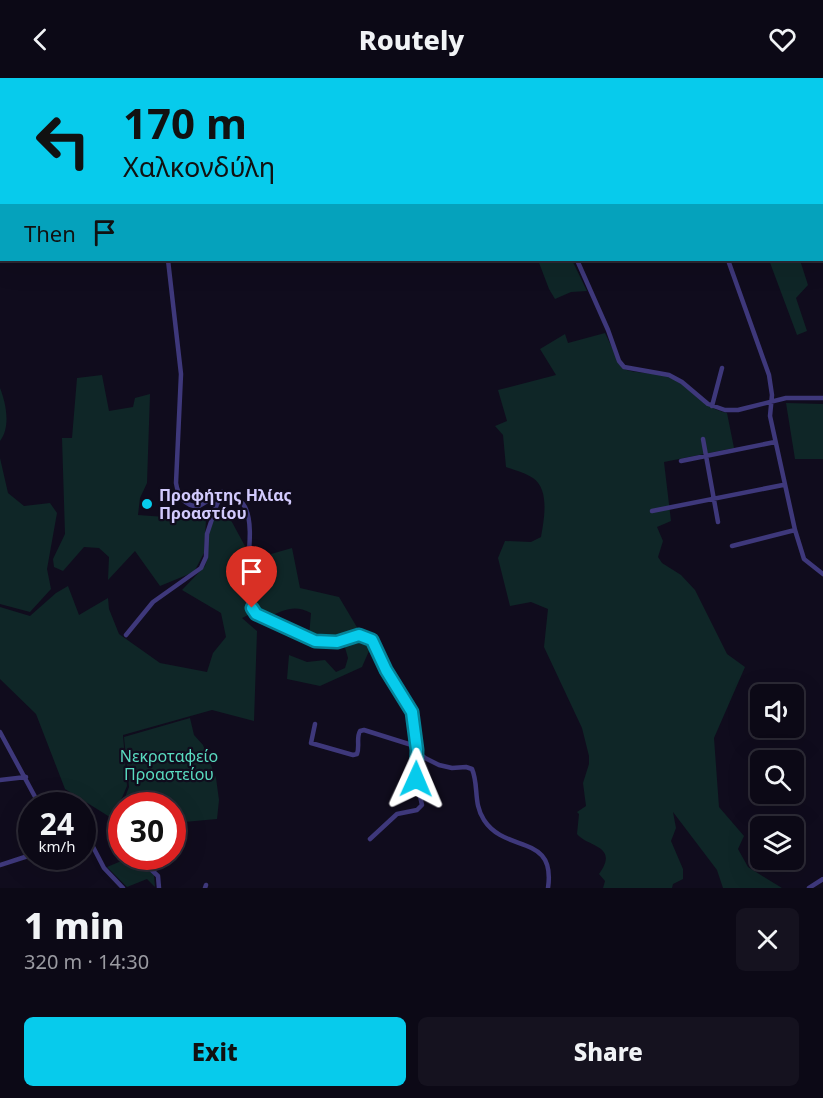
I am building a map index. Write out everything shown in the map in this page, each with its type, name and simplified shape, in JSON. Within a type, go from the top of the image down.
[{"type":"street","points":[[168,261],[181,374],[176,483],[179,495],[193,506],[204,504],[222,492],[240,501],[247,513],[249,530],[246,594],[256,614],[315,641],[337,642],[359,635],[369,638],[412,712],[416,748],[415,774],[422,805],[417,810],[397,814],[370,839]]},
{"type":"street","points":[[577,261],[620,364],[627,368],[671,376],[712,406],[729,411],[786,398],[823,398]]},
{"type":"street","points":[[728,261],[764,357],[771,386],[770,416],[783,484],[795,530],[804,559],[823,574]]},
{"type":"street","points":[[712,406],[722,368]]},
{"type":"street","points":[[703,439],[718,522]]},
{"type":"street","points":[[681,460],[775,442]]},
{"type":"street","points":[[652,511],[783,484]]},
{"type":"street","points":[[126,635],[153,602],[201,568],[206,557],[207,534],[217,504],[227,494]]},
{"type":"street","points":[[732,546],[795,530]]},
{"type":"street","points":[[315,724],[311,743],[357,754],[358,734],[364,730],[416,748],[425,758],[439,765],[472,769],[478,806],[485,822],[495,833],[520,843],[545,858],[549,869],[548,888]]},
{"type":"street","points":[[0,732],[33,792]]},
{"type":"street","points":[[0,780],[26,777]]},
{"type":"street","points":[[96,853],[104,868],[123,888]]},
{"type":"street","points":[[0,865],[18,859]]},
{"type":"street","points":[[153,870],[158,876],[159,888]]},
{"type":"street","points":[[809,888],[823,879]]},
{"type":"green space","points":[[538,261],[572,261],[587,291],[571,292],[555,299]]},
{"type":"green space","points":[[769,261],[800,261],[808,285],[796,298],[807,331],[797,335]]},
{"type":"green space","points":[[605,333],[622,368],[633,372],[668,377],[683,385],[708,406],[727,413],[734,448],[664,462],[671,521],[657,527],[663,541],[658,557],[662,563],[681,575],[695,590],[727,654],[745,667],[714,738],[719,807],[744,836],[738,849],[750,870],[782,888],[723,888],[717,870],[673,812],[676,828],[671,841],[683,869],[683,879],[673,884],[672,888],[603,888],[605,881],[599,874],[606,857],[604,852],[577,834],[579,814],[577,812],[586,806],[583,783],[589,756],[582,728],[544,647],[548,609],[531,602],[510,606],[498,558],[505,541],[531,542],[541,537],[544,497],[538,483],[533,478],[506,467],[503,435],[495,426],[507,421],[498,390],[556,375],[540,349],[565,334],[568,343]]},
{"type":"green space","points":[[102,375],[109,411],[133,407],[135,398],[150,394],[147,483],[140,498],[138,515],[206,520],[204,553],[194,572],[160,586],[135,551],[108,580],[109,557],[99,548],[84,547],[63,571],[54,567],[53,559],[65,534],[62,438],[72,438],[77,378]]},
{"type":"green space","points":[[0,388],[6,408],[6,422],[0,441]]},
{"type":"green space","points":[[786,403],[823,404],[823,459],[795,459]]},
{"type":"green space","points":[[0,458],[8,493],[24,506],[50,503],[57,513],[47,569],[51,589],[30,612],[0,604]]},
{"type":"green space","points":[[217,509],[226,511],[246,548],[245,598],[252,613],[242,618],[257,631],[254,721],[212,710],[123,735],[127,786],[124,792],[108,792],[108,816],[96,808],[96,792],[70,792],[65,789],[36,714],[0,679],[0,607],[30,616],[56,593],[68,586],[79,615],[108,598],[109,609],[119,634],[160,663],[207,672],[213,653],[226,637],[221,613],[182,590],[205,566],[208,557],[208,533]]},
{"type":"green space","points":[[292,548],[300,588],[339,597],[358,629],[335,639],[309,637],[311,613],[294,608],[268,617],[257,609],[251,592],[252,573],[272,570],[271,554]]},
{"type":"green space","points":[[366,638],[372,644],[362,667],[320,686],[287,679],[289,655],[307,662],[325,660],[336,672],[345,668],[348,658],[344,644]]},
{"type":"green space","name":"Νεκροταφείο Προαστείου","points":[[190,718],[194,735],[203,745],[216,778],[219,800],[217,819],[186,822],[186,792],[127,792],[129,787],[124,737]]},
{"type":"green space","points":[[110,870],[148,870],[154,875],[155,887],[147,879],[127,887]]},
{"type":"place","name":"Προφήτης Ηλίας Προαστίου","points":[[147,504]]},
{"type":"route","points":[[252,608],[256,614],[315,641],[337,642],[359,635],[372,640],[386,670],[410,707],[414,718],[417,750],[416,779]]}]
